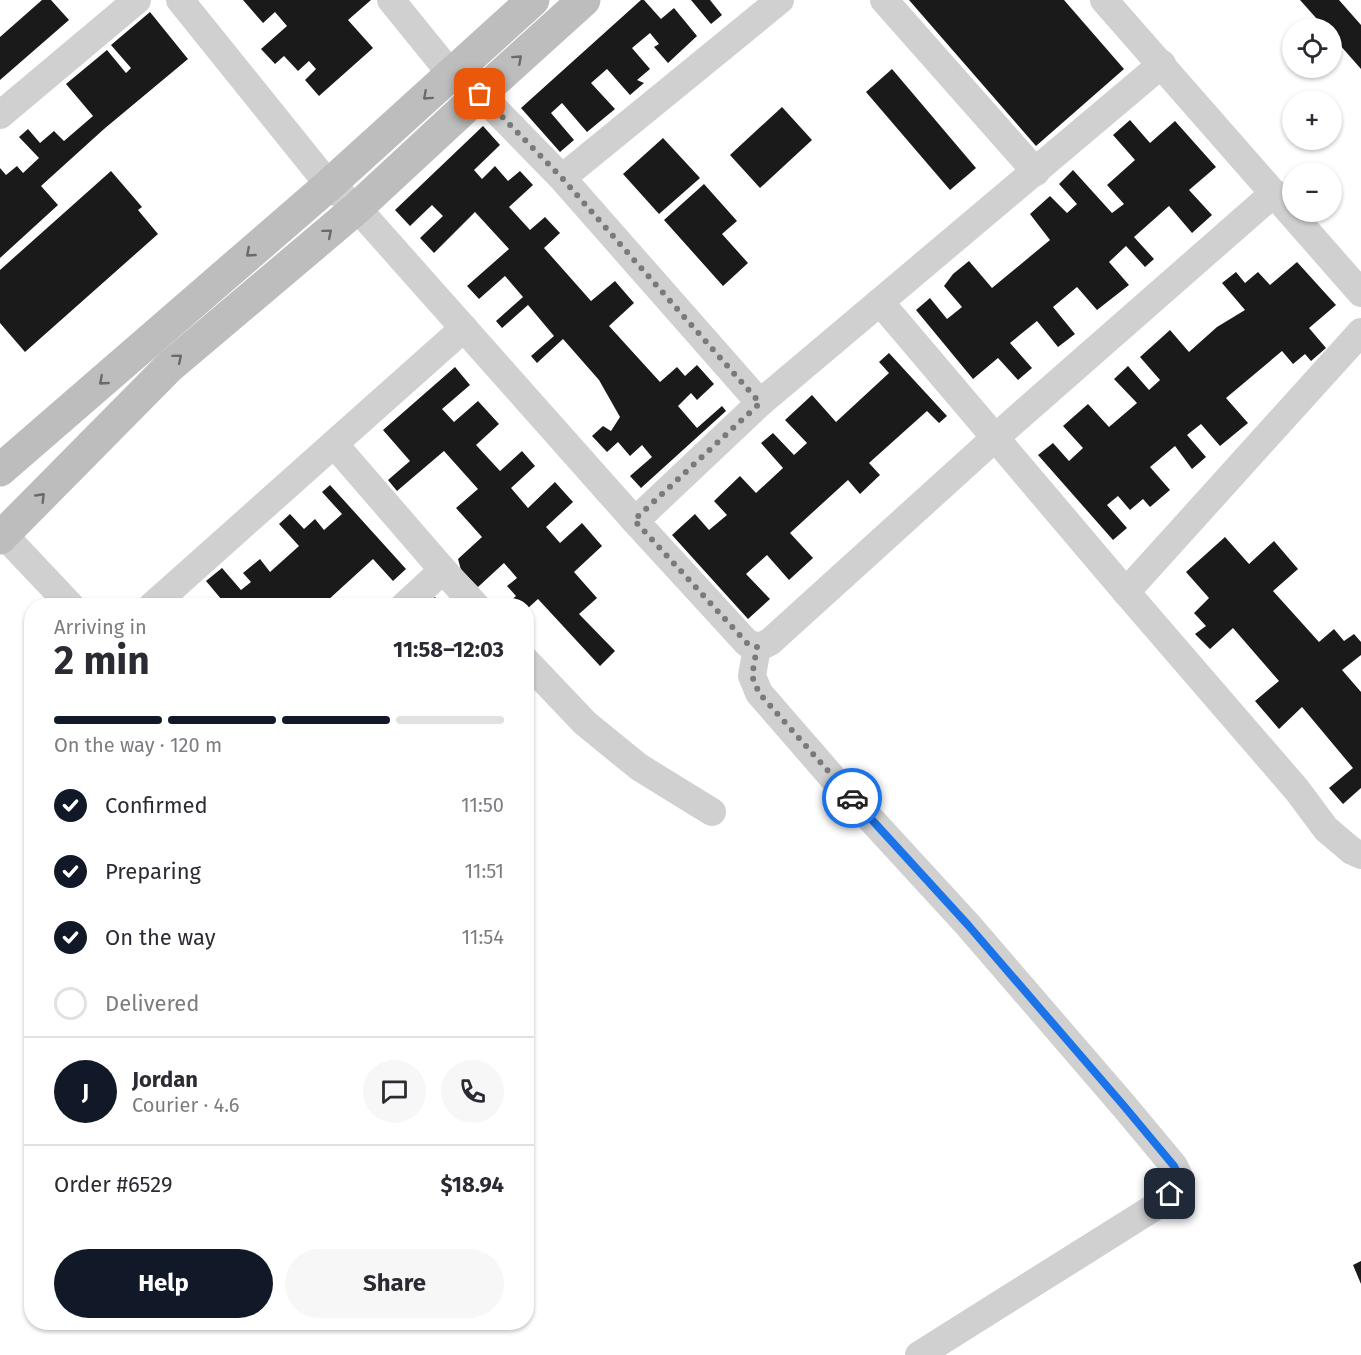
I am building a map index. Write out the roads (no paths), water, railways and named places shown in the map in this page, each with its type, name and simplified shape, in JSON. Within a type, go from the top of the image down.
[{"type":"street","points":[[0,115],[137,0]]},
{"type":"street","points":[[180,0],[329,185],[357,208],[634,520],[747,643],[757,647],[764,646],[771,641],[996,437],[1274,193]]},
{"type":"street","points":[[391,0],[451,74]]},
{"type":"street","points":[[0,470],[329,185],[533,0]]},
{"type":"street","points":[[63,598],[2,537],[169,367],[357,208],[584,0]]},
{"type":"street","points":[[562,178],[780,0]]},
{"type":"street","points":[[884,0],[1036,172]]},
{"type":"street","points":[[1104,0],[1361,293]]},
{"type":"street","points":[[634,520],[760,403],[1162,64]]},
{"type":"street","points":[[480,94],[562,178],[760,403]]},
{"type":"street","points":[[880,302],[1297,790],[1326,829],[1352,851],[1361,855]]},
{"type":"street","points":[[161,598],[464,328]]},
{"type":"street","points":[[1126,592],[1361,332]]},
{"type":"street","points":[[334,444],[469,598]]},
{"type":"street","points":[[413,598],[443,570]]},
{"type":"street","points":[[757,647],[752,676],[759,693],[832,777],[968,925],[1124,1106],[1174,1166],[1180,1178],[1178,1184],[1161,1203],[919,1355]]},
{"type":"street","points":[[534,669],[585,723],[639,767],[712,812]]}]
